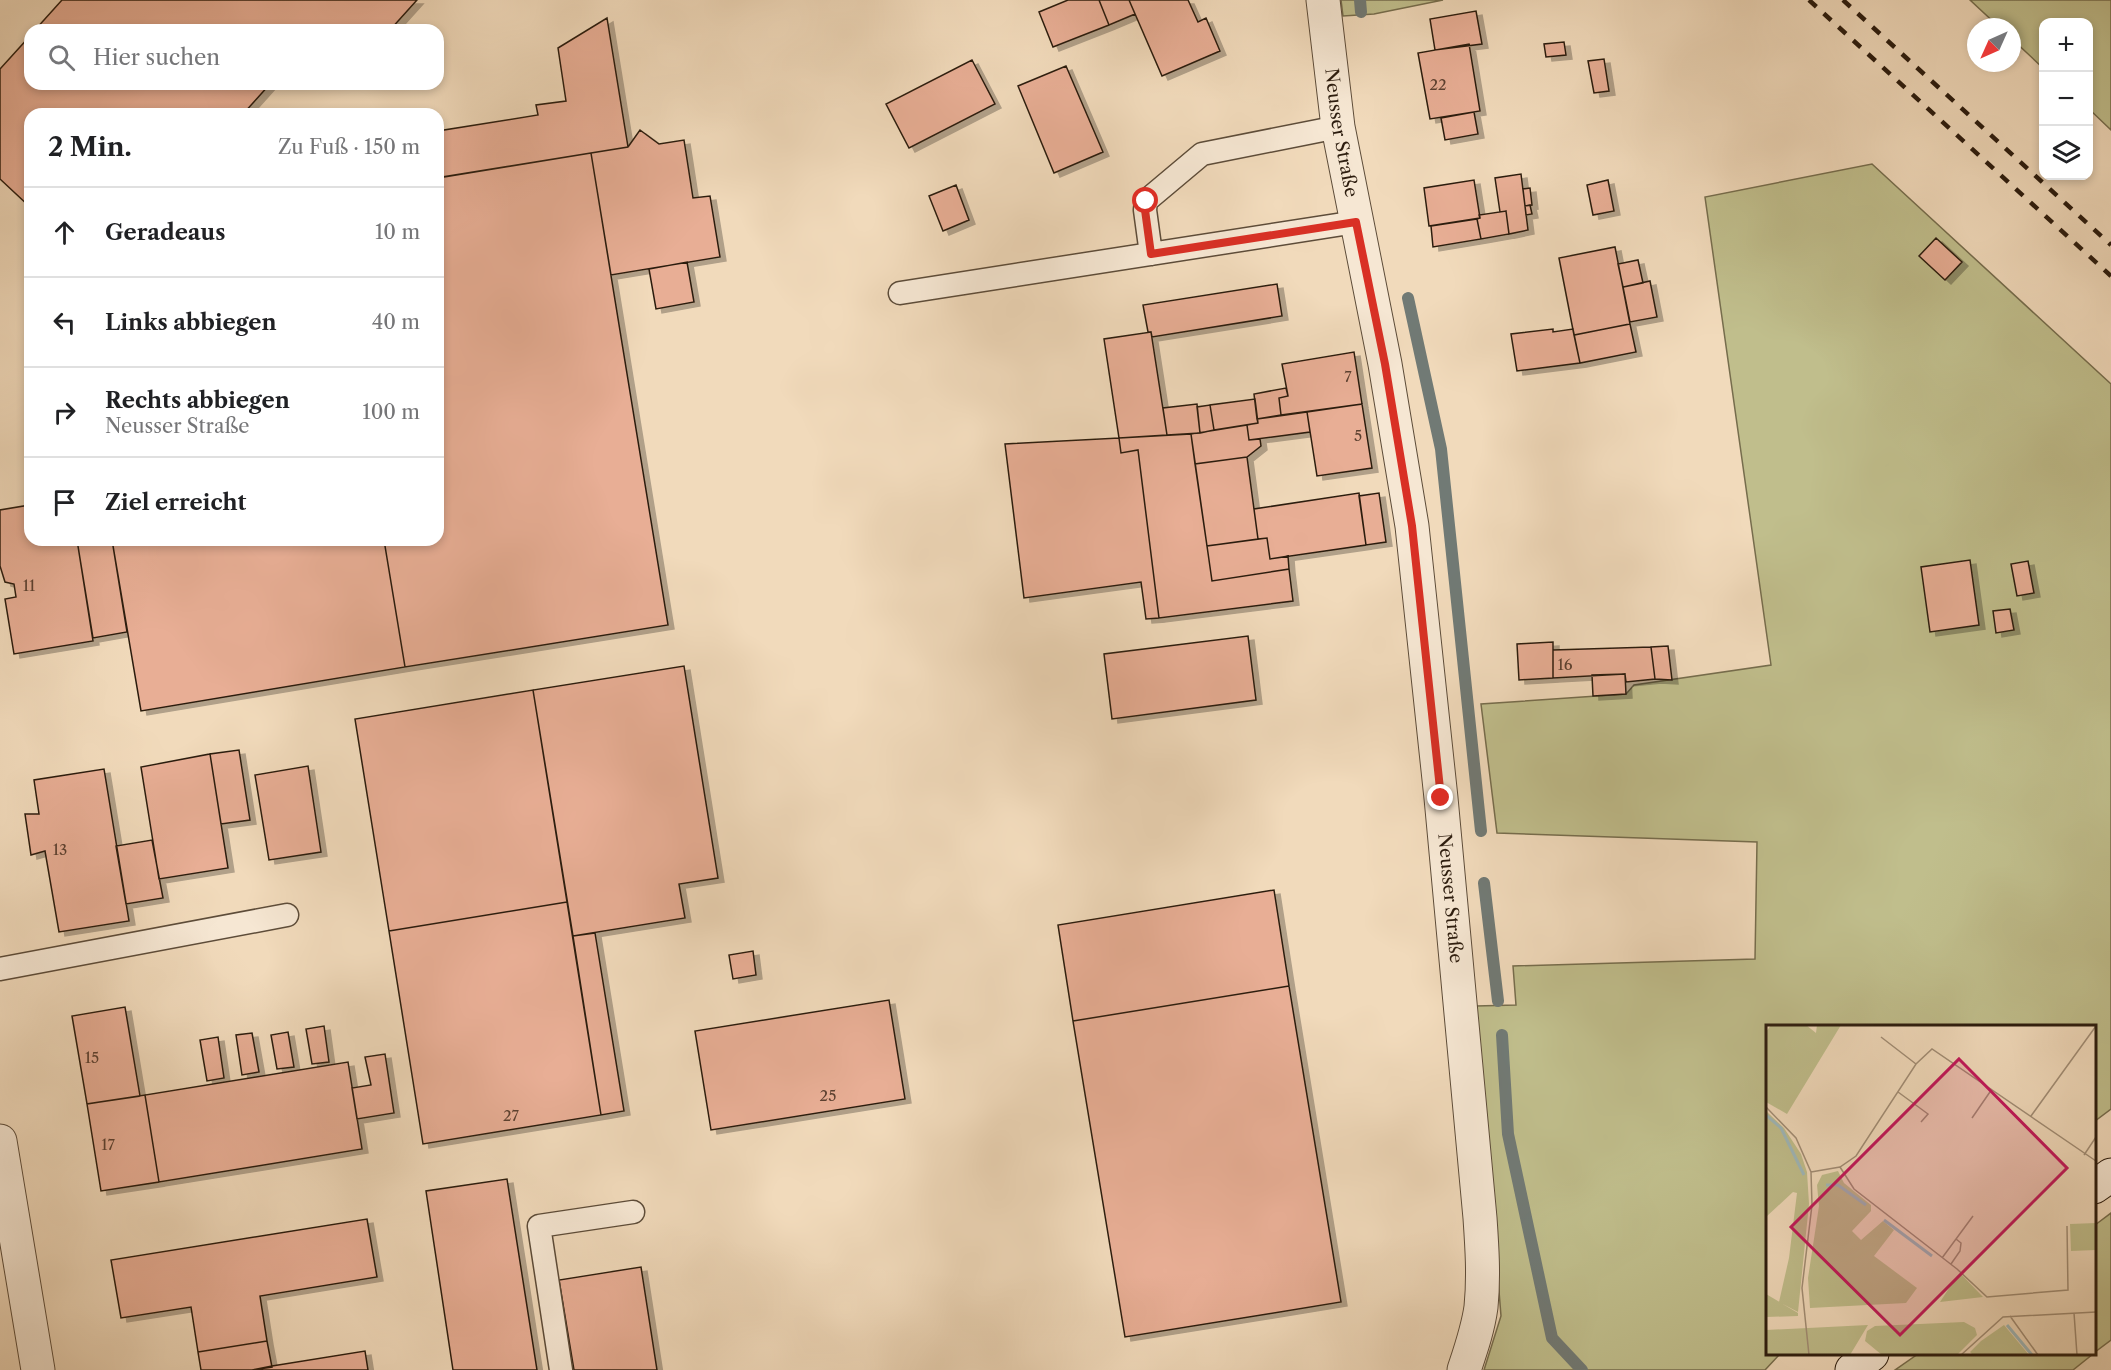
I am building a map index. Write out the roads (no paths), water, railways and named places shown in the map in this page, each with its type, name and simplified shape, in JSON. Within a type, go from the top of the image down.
[{"type":"street","name":"Neusser Straße","points":[[1323,0],[1338,128],[1385,364],[1412,526],[1440,786],[1480,1218],[1482,1264],[1481,1306],[1475,1339],[1464,1370]]},
{"type":"street","points":[[0,1141],[38,1370]]},
{"type":"street","points":[[2096,1186],[2111,1175]]},
{"type":"street","points":[[1851,1370],[1870,1355]]},
{"type":"lane","points":[[1151,254],[1145,210],[1146,201],[1202,154],[1338,128]]},
{"type":"lane","points":[[900,293],[1356,222]]},
{"type":"lane","points":[[0,969],[287,915]]},
{"type":"lane","points":[[561,1370],[539,1226],[633,1212]]},
{"type":"waterway","points":[[1360,0],[1361,12]]},
{"type":"waterway","points":[[1408,298],[1441,449],[1481,831]]},
{"type":"waterway","points":[[1484,883],[1498,1001]]},
{"type":"waterway","points":[[1502,1035],[1508,1134],[1552,1338],[1582,1370]]},
{"type":"railway","points":[[1809,0],[2111,276]]},
{"type":"railway","points":[[1843,0],[2111,245]]}]
